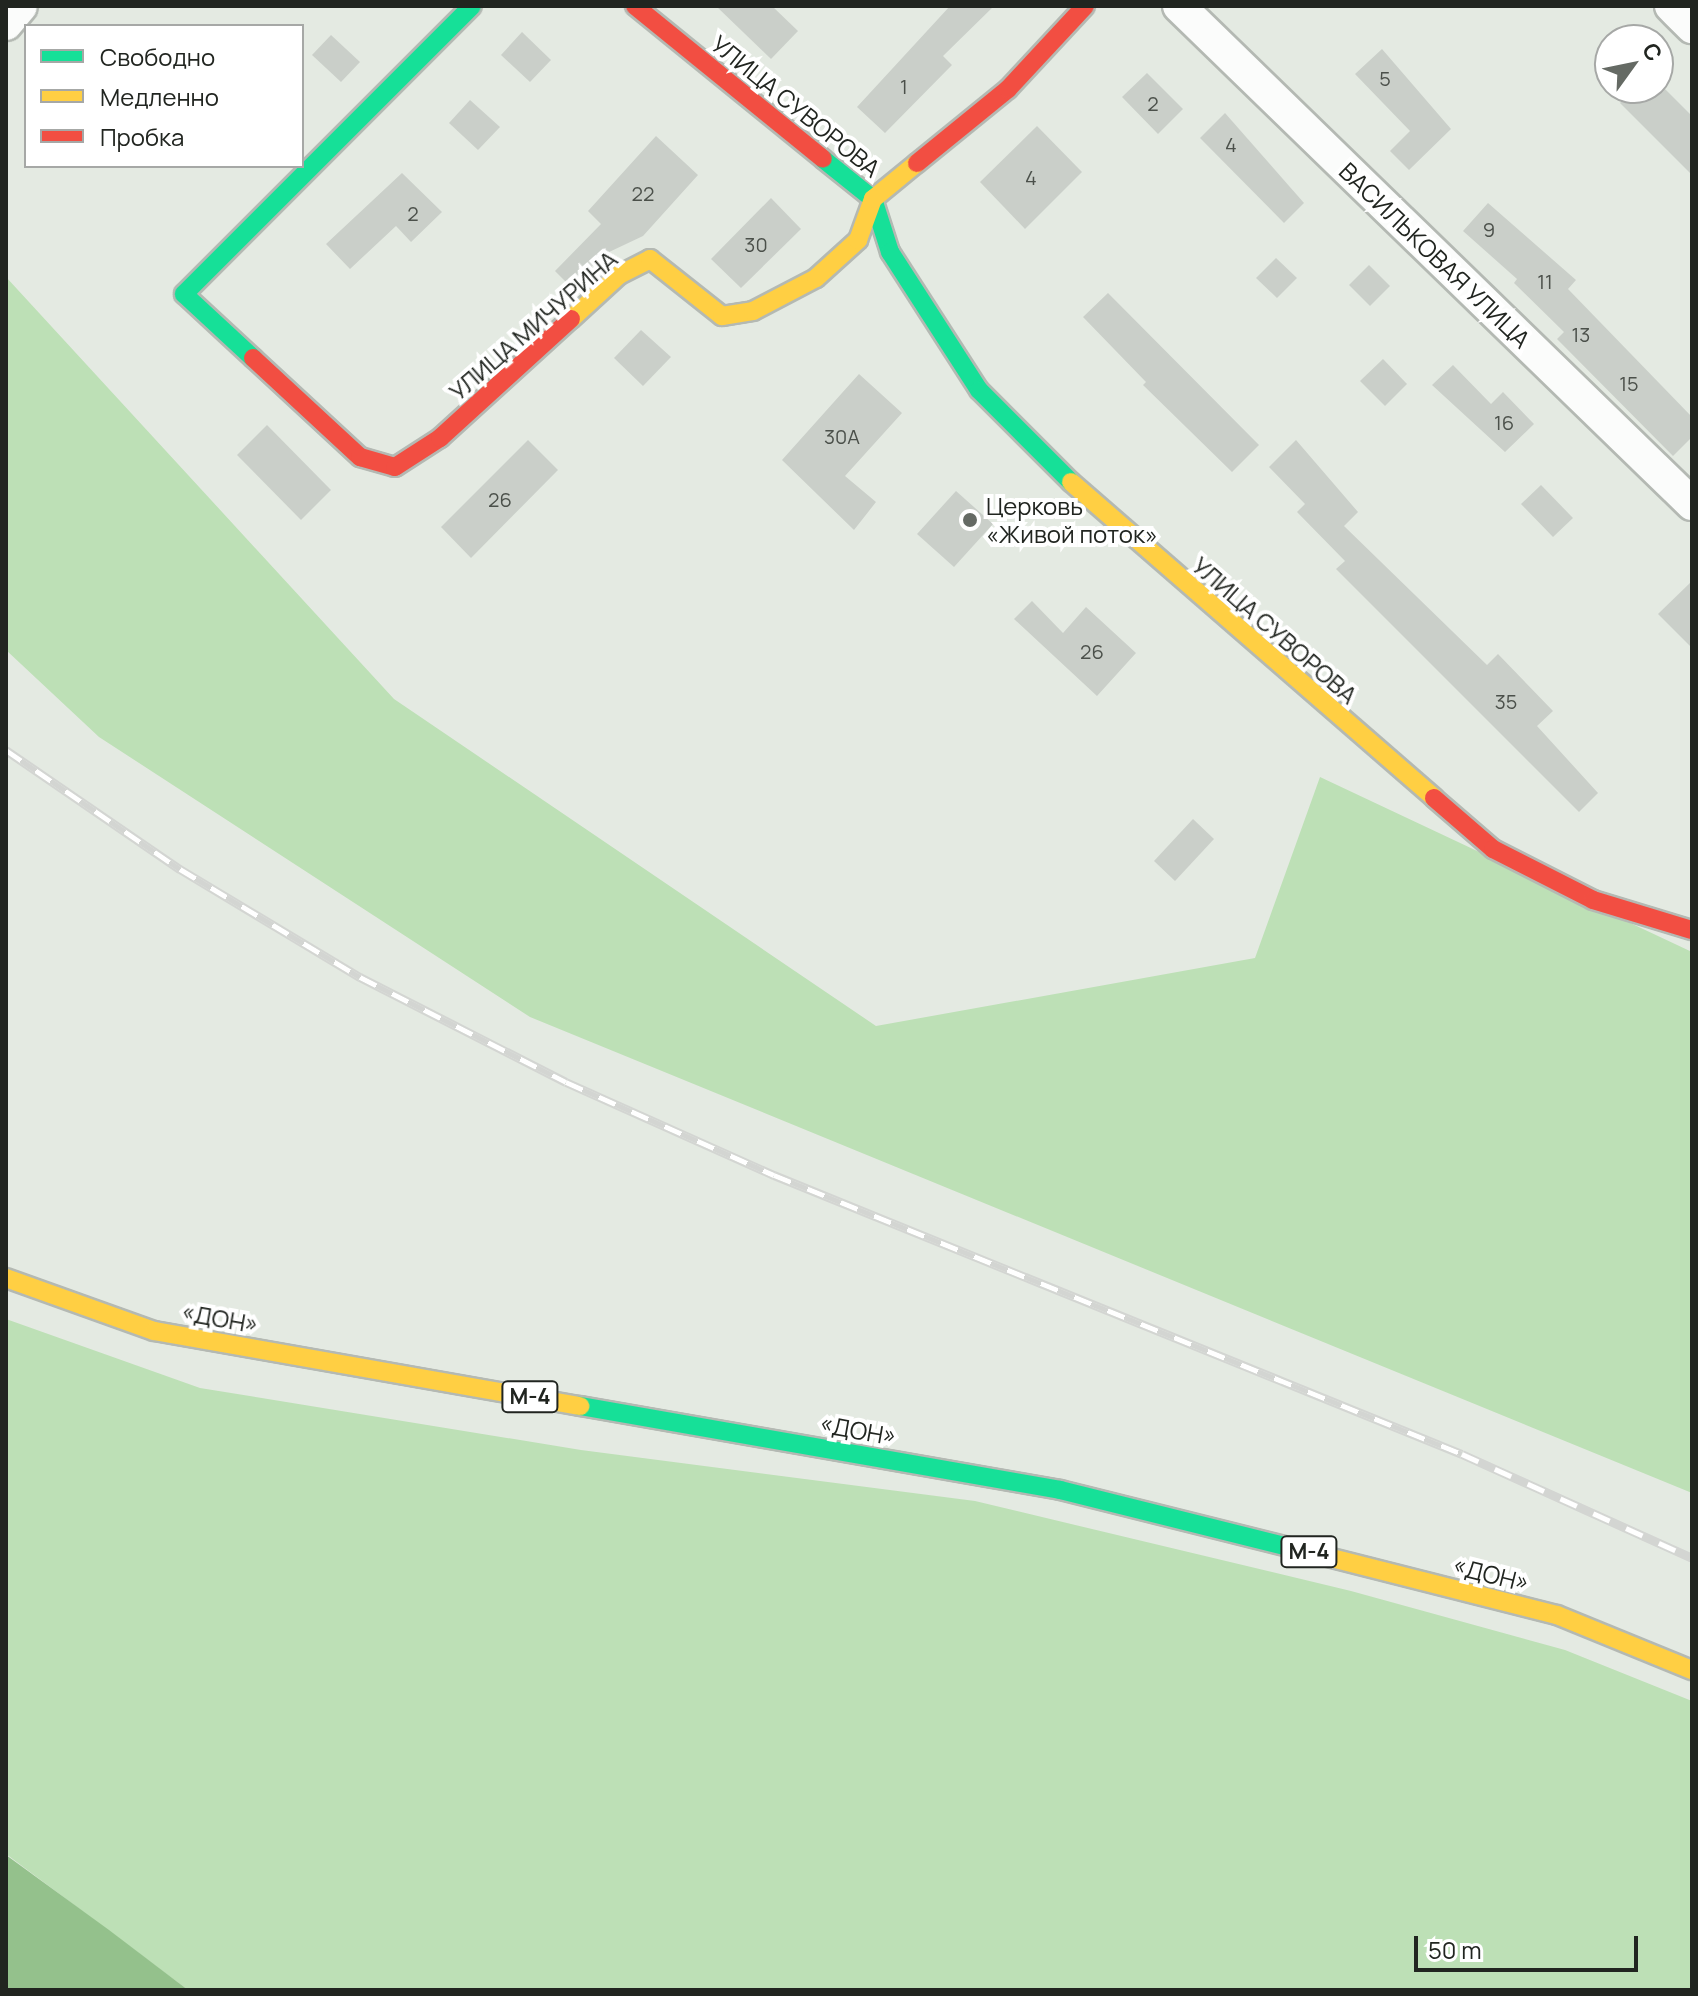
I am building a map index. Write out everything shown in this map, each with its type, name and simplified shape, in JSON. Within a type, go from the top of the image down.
[{"type":"main road","name":"УЛИЦА МИЧУРИНА","points":[[472,6],[184,294],[360,457],[395,467],[440,438],[619,275],[650,259],[722,316],[753,311],[816,278],[858,240],[873,199]]},
{"type":"main road","name":"УЛИЦА СУВОРОВА","points":[[635,6],[873,199],[890,252],[979,390],[1100,511],[1493,849],[1593,900],[1692,930]]},
{"type":"main road","points":[[873,199],[1008,89],[1085,6]]},
{"type":"main road","name":"«ДОН»","points":[[6,1278],[154,1331],[1060,1490],[1557,1615],[1692,1670]]},
{"type":"street","points":[[6,24],[21,6]]},
{"type":"street","name":"ВАСИЛЬКОВАЯ УЛИЦА","points":[[1179,6],[1692,504]]},
{"type":"street","points":[[1671,6],[1692,27]]},
{"type":"shaded area","points":[[6,277],[394,699],[876,1026],[1255,958],[1320,777],[1692,952],[1692,1493],[530,1017],[99,737],[6,650]]},
{"type":"shaded area","points":[[6,1319],[200,1388],[581,1450],[975,1501],[1351,1591],[1565,1650],[1692,1701],[1692,1990],[188,1990],[6,1854]]},
{"type":"shaded area","points":[[6,1855],[109,1930],[188,1990],[6,1990]]},
{"type":"building","points":[[716,6],[772,6],[798,31],[771,59]]},
{"type":"building","points":[[950,6],[994,6],[943,56],[952,65],[885,133],[857,107]]},
{"type":"building","points":[[522,32],[551,60],[530,82],[501,55]]},
{"type":"building","points":[[331,35],[360,62],[341,82],[312,55]]},
{"type":"building","points":[[1382,49],[1451,129],[1409,170],[1390,151],[1410,131],[1355,74]]},
{"type":"building","points":[[1147,73],[1183,109],[1158,134],[1122,97]]},
{"type":"building","points":[[1674,98],[1692,116],[1692,175],[1621,104],[1674,104]]},
{"type":"building","points":[[470,100],[500,127],[478,150],[449,123]]},
{"type":"building","points":[[1225,113],[1304,203],[1284,223],[1200,138]]},
{"type":"building","points":[[1037,126],[1082,172],[1025,229],[980,182]]},
{"type":"building","points":[[656,136],[698,175],[643,236],[607,253],[570,286],[555,271],[601,224],[588,211]]},
{"type":"building","points":[[402,173],[442,212],[411,242],[396,226],[350,269],[326,244]]},
{"type":"building","points":[[771,198],[801,229],[741,288],[711,259]]},
{"type":"building","points":[[1488,203],[1576,280],[1568,289],[1692,417],[1692,437],[1673,456],[1557,339],[1564,332],[1514,283],[1517,279],[1463,231]]},
{"type":"building","points":[[1276,258],[1297,278],[1277,298],[1256,278]]},
{"type":"building","points":[[1369,265],[1390,286],[1370,306],[1349,285]]},
{"type":"building","points":[[1108,293],[1259,445],[1232,472],[1143,385],[1146,382],[1083,317]]},
{"type":"building","points":[[641,330],[671,357],[643,386],[614,358]]},
{"type":"building","points":[[1383,359],[1407,384],[1385,406],[1360,381]]},
{"type":"building","points":[[1453,365],[1491,404],[1503,392],[1534,424],[1505,452],[1432,385]]},
{"type":"building","points":[[859,374],[902,413],[845,476],[876,502],[854,530],[782,460]]},
{"type":"building","points":[[267,425],[331,490],[301,520],[237,455]]},
{"type":"building","points":[[528,440],[558,470],[471,558],[441,527]]},
{"type":"building","points":[[1296,440],[1358,512],[1344,526],[1487,665],[1498,654],[1553,711],[1537,726],[1598,793],[1579,812],[1336,569],[1345,561],[1297,512],[1305,504],[1269,467]]},
{"type":"building","points":[[1541,485],[1573,518],[1553,537],[1521,504]]},
{"type":"building","points":[[956,491],[993,524],[954,567],[917,534]]},
{"type":"building","points":[[1692,581],[1692,648],[1658,614]]},
{"type":"building","points":[[1032,601],[1063,633],[1086,607],[1136,653],[1097,696],[1014,619]]},
{"type":"building","points":[[1193,819],[1214,839],[1175,881],[1154,861]]},
{"type":"railway","points":[[6,750],[180,869],[360,977],[566,1082],[774,1175],[1462,1454],[1692,1558]]},
{"type":"traffic: fast","points":[[253,358],[184,294],[472,6]]},
{"type":"traffic: fast","points":[[823,159],[873,199],[890,252],[979,390],[1071,482]]},
{"type":"traffic: fast","points":[[580,1406],[1060,1490],[1296,1549]]},
{"type":"traffic: slow","points":[[571,319],[619,275],[650,259],[722,316],[753,311],[816,278],[858,240],[873,199],[917,163]]},
{"type":"traffic: slow","points":[[1071,482],[1434,798]]},
{"type":"traffic: slow","points":[[6,1278],[154,1331],[580,1406]]},
{"type":"traffic: slow","points":[[1296,1549],[1557,1615],[1692,1670]]},
{"type":"traffic: jam","points":[[635,6],[823,159]]},
{"type":"traffic: jam","points":[[917,163],[1008,89],[1085,6]]},
{"type":"traffic: jam","points":[[253,358],[360,457],[395,467],[440,438],[571,319]]},
{"type":"traffic: jam","points":[[1434,798],[1493,849],[1593,900],[1692,930]]},
{"type":"place","name":"Церковь «Живой поток»","points":[[970,520]]}]
